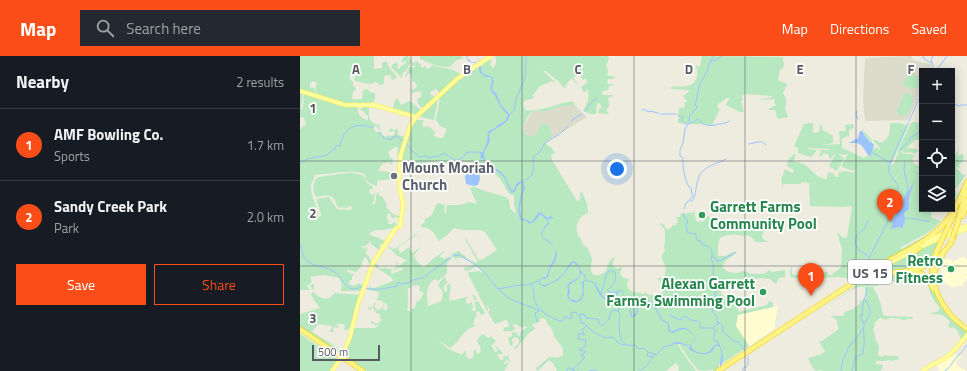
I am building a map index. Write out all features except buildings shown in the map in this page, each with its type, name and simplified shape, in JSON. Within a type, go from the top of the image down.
[{"type":"highway","points":[[934,290],[931,276],[935,255],[958,206],[967,182]]},
{"type":"highway","name":"US 15","points":[[718,371],[725,369],[805,317],[828,299],[935,233],[947,220],[957,204],[967,182]]},
{"type":"highway","points":[[959,225],[967,188]]},
{"type":"highway","points":[[959,225],[967,192]]},
{"type":"highway","points":[[963,216],[967,198]]},
{"type":"highway","points":[[967,201],[963,216],[950,246],[937,264],[934,280],[936,291],[944,306],[967,330]]},
{"type":"highway","points":[[920,248],[912,254],[910,258],[911,263],[916,266],[925,264],[935,258],[944,250],[954,237]]},
{"type":"highway","name":"US 15","points":[[725,369],[818,307],[859,282],[871,276],[909,271],[935,260],[942,254],[954,237]]},
{"type":"highway","points":[[887,273],[912,272],[922,274],[928,279],[946,312],[958,324],[967,330]]},
{"type":"highway","points":[[300,329],[363,371]]},
{"type":"highway","points":[[300,333],[358,371]]},
{"type":"main road","points":[[332,371],[343,354],[350,337],[357,308],[373,263],[398,228],[403,208],[399,179],[401,154],[414,117],[457,79],[491,56]]},
{"type":"main road","points":[[300,91],[339,104],[374,105],[414,117]]},
{"type":"main road","points":[[907,251],[938,236],[967,227]]},
{"type":"main road","points":[[859,282],[889,264],[939,238],[967,227]]},
{"type":"main road","points":[[924,371],[930,365],[952,353],[967,335]]},
{"type":"shaded area","points":[[912,56],[912,59],[916,61],[930,64],[932,68],[919,68],[919,95],[908,120],[865,120],[863,101],[865,58]]},
{"type":"shaded area","points":[[573,103],[587,117],[543,144],[523,132],[522,128],[532,112]]},
{"type":"shaded area","points":[[963,256],[967,259],[967,278],[962,286],[952,287],[943,282],[941,279],[942,259],[951,259],[953,262]]},
{"type":"shaded area","points":[[778,306],[775,329],[749,346],[735,326],[736,315]]},
{"type":"shaded area","points":[[954,355],[962,356],[956,364],[962,369],[966,369],[965,371],[939,371],[937,366],[938,364]]},
{"type":"green space","points":[[300,56],[374,56],[374,69],[382,68],[382,63],[387,61],[397,77],[392,80],[390,75],[386,75],[384,77],[384,84],[378,85],[379,83],[374,82],[370,84],[356,81],[354,79],[356,75],[355,73],[350,75],[349,78],[353,82],[353,86],[356,88],[353,92],[352,99],[362,99],[363,90],[368,89],[369,92],[375,93],[375,99],[372,103],[338,102],[317,94],[315,88],[317,83],[314,81],[310,83],[310,88],[312,87],[314,89],[316,94],[300,89]]},
{"type":"green space","points":[[405,56],[408,56],[411,61],[406,71],[402,74],[402,78],[391,67],[396,62],[398,64],[397,69],[399,69],[406,62],[402,62],[401,60]]},
{"type":"green space","points":[[420,56],[461,56],[464,59],[457,60],[449,67],[437,66],[420,59]]},
{"type":"green space","points":[[495,56],[608,56],[609,59],[606,65],[608,70],[607,75],[615,78],[608,79],[607,84],[614,85],[609,86],[608,90],[603,91],[602,93],[603,95],[613,96],[608,99],[609,107],[606,110],[609,114],[598,113],[599,109],[602,108],[600,103],[597,104],[596,114],[590,114],[583,110],[587,103],[588,94],[587,89],[584,93],[581,87],[587,83],[586,78],[583,80],[579,74],[573,77],[577,83],[575,87],[576,84],[572,78],[564,88],[546,71],[543,71],[558,85],[552,81],[540,86],[533,95],[534,98],[526,100],[523,103],[525,109],[528,110],[544,109],[569,102],[573,102],[575,104],[545,111],[532,112],[523,128],[525,134],[534,137],[541,125],[544,124],[550,127],[552,137],[543,143],[547,142],[546,143],[548,146],[550,146],[555,153],[551,155],[552,160],[577,201],[580,199],[580,193],[582,192],[587,204],[588,213],[582,216],[578,222],[577,232],[583,245],[587,247],[591,255],[591,270],[593,275],[601,274],[607,270],[609,262],[615,257],[613,266],[617,269],[621,267],[622,269],[620,274],[623,278],[629,279],[627,285],[631,291],[643,294],[646,292],[649,295],[657,295],[663,292],[663,283],[657,279],[664,277],[665,270],[662,255],[665,251],[665,230],[660,224],[661,223],[666,229],[669,229],[672,225],[676,225],[678,221],[676,217],[680,217],[681,213],[685,214],[694,212],[695,214],[691,215],[695,215],[695,220],[698,222],[703,222],[708,216],[712,222],[708,224],[708,227],[714,228],[722,227],[728,221],[728,225],[735,226],[738,229],[753,229],[754,227],[758,228],[757,222],[763,218],[767,220],[763,224],[763,228],[767,229],[764,230],[762,238],[770,242],[755,242],[753,238],[747,235],[727,235],[720,238],[718,245],[718,256],[726,256],[736,252],[723,265],[723,268],[728,272],[736,273],[744,271],[752,274],[761,274],[766,273],[769,270],[772,272],[785,270],[785,277],[779,278],[776,284],[770,279],[760,278],[753,280],[733,281],[726,283],[721,288],[721,294],[727,300],[735,301],[735,305],[739,312],[767,305],[769,301],[773,303],[773,307],[738,315],[736,326],[749,346],[721,364],[721,361],[719,364],[719,369],[716,371],[713,371],[713,369],[706,371],[698,370],[679,344],[678,345],[696,371],[678,371],[679,366],[676,364],[677,362],[666,371],[556,371],[557,369],[554,364],[549,360],[537,371],[536,368],[549,357],[558,357],[563,355],[562,346],[554,336],[546,320],[543,318],[540,319],[540,322],[532,324],[535,329],[529,333],[516,349],[514,348],[519,342],[518,338],[515,337],[512,339],[513,344],[511,346],[508,338],[512,336],[512,333],[518,333],[517,335],[519,337],[522,330],[527,327],[520,327],[515,324],[512,326],[516,328],[514,330],[504,332],[505,327],[508,327],[509,325],[506,320],[495,324],[488,312],[490,310],[488,305],[487,311],[468,274],[469,272],[479,271],[484,273],[476,266],[466,271],[463,268],[471,267],[474,263],[470,260],[457,258],[456,259],[463,267],[449,252],[451,254],[459,251],[467,258],[476,263],[478,262],[465,237],[479,260],[483,259],[497,250],[485,232],[480,230],[463,230],[454,228],[439,241],[430,229],[421,227],[425,222],[424,220],[432,215],[437,203],[445,205],[444,215],[447,205],[461,205],[469,202],[477,204],[470,188],[477,188],[506,197],[509,200],[510,208],[515,213],[514,195],[509,194],[498,176],[472,163],[456,161],[458,170],[455,169],[453,165],[442,163],[440,161],[428,162],[424,164],[402,162],[401,165],[407,136],[416,120],[424,120],[422,124],[424,128],[425,126],[431,128],[436,133],[434,136],[443,138],[447,129],[440,126],[436,120],[440,97],[463,76],[483,65],[486,61],[492,59],[490,65],[493,68],[496,64]]},
{"type":"green space","points":[[702,56],[783,57],[784,64],[783,68],[780,70],[778,80],[787,84],[783,93],[786,98],[785,108],[788,117],[779,119],[777,118],[776,111],[768,109],[776,105],[774,102],[775,99],[759,100],[772,96],[745,94],[742,96],[743,100],[741,101],[743,112],[726,105],[730,98],[727,98],[717,105],[720,109],[712,125],[678,123],[679,108],[685,107],[684,102],[687,102],[683,96],[689,91],[671,89],[671,87],[689,86],[695,81],[697,77],[696,66],[700,66]]},
{"type":"green space","points":[[412,61],[414,63],[417,61],[423,68],[426,66],[427,69],[430,68],[432,65],[451,69],[461,75],[440,94],[436,89],[430,92],[434,98],[422,108],[418,104],[417,99],[421,97],[421,92],[412,93],[411,90],[415,89],[417,86],[415,82],[413,82],[411,74],[408,74],[405,78],[409,67],[416,67],[411,65]]},
{"type":"green space","points":[[909,74],[919,77],[919,87],[910,89],[903,83]]},
{"type":"green space","points":[[300,92],[303,93],[302,111],[304,94],[339,105],[357,106],[360,115],[368,120],[368,116],[364,111],[359,110],[362,107],[359,106],[369,107],[369,116],[371,121],[379,125],[380,130],[376,125],[373,128],[376,132],[381,132],[382,135],[386,137],[388,135],[394,135],[394,131],[389,132],[388,134],[390,128],[393,130],[397,129],[398,134],[403,136],[404,139],[400,158],[398,155],[397,160],[398,147],[395,147],[388,152],[390,158],[393,160],[392,165],[389,162],[382,164],[378,171],[390,172],[390,179],[377,181],[377,186],[367,181],[365,176],[362,173],[356,172],[315,175],[311,185],[318,217],[321,216],[321,214],[316,199],[329,197],[337,209],[350,210],[352,207],[338,207],[331,196],[325,195],[316,197],[314,193],[315,180],[319,177],[353,173],[365,177],[367,183],[373,187],[369,190],[371,195],[374,194],[375,190],[372,205],[375,204],[377,192],[383,197],[387,205],[386,207],[393,214],[401,217],[399,219],[397,217],[393,218],[391,217],[390,213],[387,214],[387,219],[389,221],[388,224],[392,224],[393,222],[396,223],[395,228],[375,230],[369,234],[386,242],[380,244],[379,250],[371,244],[371,241],[364,247],[362,245],[361,246],[365,250],[367,247],[365,252],[372,264],[370,265],[365,256],[360,268],[356,272],[347,270],[347,272],[354,274],[349,284],[354,286],[358,283],[364,285],[361,291],[341,291],[342,284],[339,278],[326,275],[310,277],[312,282],[310,283],[310,286],[308,284],[307,286],[310,290],[300,290],[300,129],[306,125],[304,118],[300,118]]},
{"type":"green space","points":[[905,92],[906,94],[909,93],[911,95],[913,100],[909,112],[905,116],[902,116],[899,115],[897,111]]},
{"type":"green space","points":[[397,98],[401,105],[410,101],[421,110],[414,115],[392,109]]},
{"type":"green space","points":[[438,99],[434,120],[420,116]]},
{"type":"green space","points":[[813,123],[813,133],[819,132],[822,124],[823,131],[833,135],[833,143],[823,145],[840,144],[839,131],[846,131],[845,125],[853,124],[854,128],[850,129],[849,136],[842,139],[842,148],[864,158],[868,156],[870,157],[871,142],[862,129],[872,142],[874,148],[873,151],[877,147],[879,150],[880,148],[873,140],[881,143],[888,137],[890,133],[890,123],[900,123],[908,126],[891,165],[893,165],[898,151],[901,151],[904,154],[914,155],[912,159],[913,163],[919,166],[919,212],[932,212],[931,217],[941,221],[925,234],[898,249],[902,249],[930,233],[938,226],[929,235],[819,303],[850,282],[850,279],[838,277],[819,279],[818,283],[814,280],[790,277],[791,267],[793,275],[798,275],[801,272],[809,275],[813,273],[828,272],[828,275],[832,275],[839,269],[841,266],[842,249],[837,231],[842,237],[847,237],[852,206],[810,206],[809,183],[801,182],[801,184],[783,184],[782,192],[781,180],[785,169],[792,173],[794,172],[794,170],[787,166],[789,158],[792,157],[793,154],[796,155],[793,161],[806,166],[823,179],[827,179],[828,173],[832,173],[838,177],[839,172],[846,171],[853,173],[855,171],[841,166],[848,154],[843,155],[837,153],[844,158],[837,171],[829,166],[836,153],[830,159],[826,153],[820,157],[819,156],[821,152],[819,150],[830,150],[829,149],[808,148],[817,150],[811,157],[798,153],[798,148],[794,146],[804,124]]},
{"type":"green space","points":[[911,123],[919,123],[919,140],[915,140],[907,149],[911,148],[919,150],[914,154],[911,152],[905,153],[898,150]]},
{"type":"green space","points":[[959,149],[957,157],[962,154],[964,155],[964,159],[959,165],[960,168],[956,168],[962,174],[966,174],[955,189],[955,154]]},
{"type":"green space","points":[[967,177],[955,204],[955,200]]},
{"type":"green space","points":[[951,212],[949,215],[941,223]]},
{"type":"green space","points":[[416,234],[423,244],[416,235],[398,248],[400,253],[409,247],[412,253],[421,247],[414,255],[422,267],[442,253],[442,251],[444,252],[440,257],[443,259],[449,257],[451,259],[447,263],[447,273],[438,281],[435,279],[432,281],[428,287],[428,306],[442,300],[443,292],[438,285],[445,276],[447,283],[443,287],[445,292],[447,291],[447,285],[450,284],[450,301],[470,296],[466,298],[466,303],[468,304],[472,302],[473,308],[471,310],[476,311],[475,302],[478,301],[485,313],[481,315],[479,311],[476,312],[477,315],[473,325],[477,325],[468,329],[450,348],[438,340],[448,349],[462,355],[466,350],[466,357],[470,359],[474,356],[473,352],[476,349],[477,354],[481,352],[477,341],[479,337],[483,334],[488,338],[493,336],[491,339],[494,338],[495,341],[491,346],[494,351],[498,351],[494,344],[503,353],[498,354],[500,359],[503,360],[504,354],[505,357],[509,355],[508,358],[511,361],[505,361],[504,364],[509,363],[504,371],[365,371],[342,356],[352,328],[375,328],[379,325],[375,326],[374,323],[371,324],[371,321],[378,324],[382,319],[380,318],[380,314],[376,313],[373,307],[370,310],[368,308],[374,306],[374,302],[375,308],[378,310],[384,305],[384,310],[388,307],[387,304],[383,303],[383,301],[375,300],[379,295],[379,292],[367,289],[369,288],[370,284],[371,288],[374,288],[393,281],[391,277],[374,266],[375,263],[379,266],[379,268],[383,269],[387,267],[387,269],[392,269],[392,274],[402,270],[403,267],[393,270],[393,268],[395,269],[396,263],[398,262],[398,265],[400,266],[406,261],[396,255],[388,246],[394,249]],"holes":[[[411,284],[413,284],[412,286],[418,285],[420,287],[419,290],[424,293],[418,302],[417,300],[415,307],[411,310],[411,312],[407,310],[408,288],[411,288]]]},
{"type":"green space","points":[[941,240],[929,261],[915,266],[910,259],[915,252]]},
{"type":"green space","points":[[911,253],[910,257],[916,267],[874,275],[880,270]]},
{"type":"green space","points":[[889,274],[922,274],[931,285],[937,299],[947,315],[966,331],[961,339],[957,330],[948,326],[950,322],[945,317],[942,315],[931,314],[938,312],[940,308],[930,293],[926,280],[918,276],[910,276],[893,282],[877,282],[876,284],[879,286],[858,287],[822,309],[863,281]]},
{"type":"green space","points":[[314,283],[313,290],[311,290],[312,288],[310,286]]},
{"type":"green space","points":[[865,287],[873,287],[877,293],[883,315],[914,317],[904,320],[890,318],[886,320],[881,318],[878,319],[873,329],[879,346],[878,355],[882,357],[885,355],[898,356],[899,359],[893,361],[876,361],[876,364],[883,365],[880,371],[816,371],[808,358],[825,352],[819,341],[822,341],[839,329],[837,320],[830,316],[843,316],[846,312],[857,306],[861,300],[866,299]]},
{"type":"green space","points":[[313,292],[319,297],[325,299],[331,297],[335,293],[360,295],[351,328],[344,330],[344,324],[334,324],[339,326],[338,328],[334,327],[334,332],[329,332],[333,326],[318,324],[312,332],[341,350],[345,346],[341,355],[300,328],[300,314],[320,308],[311,294]]},
{"type":"green space","points":[[474,295],[477,299],[475,301],[473,296],[470,296]]},
{"type":"green space","points":[[300,334],[339,360],[332,371],[300,371]]},
{"type":"water","points":[[466,56],[472,62],[478,63],[479,61],[477,56],[479,60],[482,73],[490,76],[493,78],[493,91],[496,93],[501,105],[510,115],[504,124],[489,134],[490,140],[484,151],[484,158],[490,165],[503,174],[512,191],[517,183],[522,181],[525,187],[520,207],[522,218],[531,222],[540,212],[548,218],[552,216],[551,219],[548,219],[549,223],[543,231],[542,236],[542,231],[548,221],[540,214],[536,220],[530,224],[521,220],[519,207],[523,184],[519,184],[512,193],[502,175],[487,164],[482,158],[480,159],[481,153],[487,143],[488,132],[505,121],[508,115],[491,91],[491,77],[486,77],[480,73],[478,65],[468,61]]},
{"type":"water","points":[[860,131],[862,131],[868,140],[874,145],[870,157],[861,145],[849,143],[858,138]]},
{"type":"water","points":[[469,165],[472,166],[473,169],[474,166],[476,166],[477,168],[475,170],[479,172],[480,179],[478,185],[474,186],[466,184],[465,177]]},
{"type":"water","points":[[914,181],[909,198],[909,209],[904,213],[905,221],[902,229],[900,227],[889,229],[892,226],[893,223],[891,221],[895,217],[899,205],[902,203],[907,191],[909,191]]},
{"type":"water","points":[[553,246],[557,254],[555,262],[550,269],[548,277],[541,279],[541,285],[550,283],[557,279],[564,273],[570,263],[574,261],[578,264],[582,273],[578,279],[569,285],[570,299],[577,301],[581,298],[583,292],[582,282],[585,280],[594,282],[603,296],[611,301],[603,299],[594,283],[586,281],[584,281],[584,294],[580,301],[576,302],[569,299],[567,295],[567,288],[569,283],[579,277],[580,274],[580,270],[576,264],[572,263],[565,273],[558,280],[544,287],[539,284],[540,279],[546,277],[555,253]]},
{"type":"water","points":[[620,290],[622,291],[630,305],[632,316],[636,313],[639,300],[646,300],[654,305],[662,319],[668,322],[671,332],[679,328],[685,328],[693,335],[684,329],[673,333],[669,332],[668,324],[661,320],[653,305],[647,301],[640,301],[635,317],[631,317],[629,306],[622,292],[619,291],[613,301],[611,301],[617,291]]},
{"type":"water","points":[[694,337],[695,340],[691,346],[693,350],[699,353],[708,352],[715,345],[720,345],[723,356],[721,367],[723,371],[721,371],[720,368],[721,349],[719,346],[715,346],[712,352],[703,354],[698,353],[690,350],[690,345],[674,344],[679,342],[691,345],[694,341]]},
{"type":"waterway","points":[[509,115],[514,111],[516,99],[525,77],[526,56]]},
{"type":"waterway","points":[[710,62],[714,56]]},
{"type":"waterway","points":[[684,209],[686,203],[693,195],[685,177],[683,158],[680,156],[685,129],[690,115],[697,108],[695,104],[698,89],[709,64],[722,56]]},
{"type":"waterway","points":[[923,56],[924,59],[932,63]]},
{"type":"waterway","points":[[933,56],[931,60],[933,68]]},
{"type":"waterway","points":[[938,68],[947,56]]},
{"type":"waterway","points":[[585,111],[597,98]]},
{"type":"waterway","points":[[909,121],[919,99]]},
{"type":"waterway","points":[[955,105],[967,105]]},
{"type":"waterway","points":[[642,110],[658,113]]},
{"type":"waterway","points":[[857,111],[856,114],[858,119]]},
{"type":"waterway","points":[[571,122],[573,119],[582,114]]},
{"type":"waterway","points":[[660,114],[676,114]]},
{"type":"waterway","points":[[678,115],[682,117],[682,122],[686,124]]},
{"type":"waterway","points":[[688,124],[698,119],[711,126],[729,121]]},
{"type":"waterway","points":[[868,271],[866,267],[868,260],[886,225],[898,189],[897,184],[889,173],[889,166],[908,123]]},
{"type":"waterway","points":[[300,164],[309,158],[327,155],[335,149],[336,146],[340,146],[344,135],[351,128],[361,125],[373,128]]},
{"type":"waterway","points":[[523,183],[532,174],[534,156],[540,152],[545,143],[560,134],[568,126]]},
{"type":"waterway","points":[[899,151],[910,138],[919,131]]},
{"type":"waterway","points":[[379,132],[384,138]]},
{"type":"waterway","points":[[385,138],[391,140],[392,137],[394,138],[394,136],[397,136],[404,141]]},
{"type":"waterway","points":[[749,144],[762,142],[766,145]]},
{"type":"waterway","points":[[406,143],[411,150],[420,157],[436,157],[444,153],[454,160],[458,160],[466,153],[483,153]]},
{"type":"waterway","points":[[871,151],[890,163]]},
{"type":"waterway","points":[[691,201],[694,197],[697,181],[702,172],[709,166],[726,159]]},
{"type":"waterway","points":[[905,161],[904,169],[908,191]]},
{"type":"waterway","points":[[684,213],[683,216],[687,219],[688,223],[686,225],[687,232],[696,234],[698,241],[700,240],[703,245],[708,246],[712,252],[711,259],[713,263],[716,297],[711,305],[718,322],[718,324],[713,328]]},
{"type":"waterway","points":[[905,218],[929,221]]},
{"type":"waterway","points":[[868,221],[865,228],[857,235],[855,243],[858,249],[869,257]]},
{"type":"waterway","points":[[301,245],[306,260],[330,269],[336,273],[350,288],[354,289],[362,287]]},
{"type":"waterway","points":[[713,257],[717,259],[717,261],[720,261],[736,252]]},
{"type":"waterway","points":[[453,256],[459,255],[476,265],[485,273],[498,289],[510,299],[539,311]]},
{"type":"waterway","points":[[434,270],[451,257]]},
{"type":"waterway","points":[[414,280],[424,277],[433,270]]},
{"type":"waterway","points":[[601,294],[607,273],[611,270],[615,272],[616,275],[613,285],[607,290],[609,292],[617,292]]},
{"type":"waterway","points":[[582,273],[585,275],[586,280]]},
{"type":"waterway","points":[[868,285],[871,278]]},
{"type":"waterway","points":[[366,288],[374,289],[397,286],[399,282],[401,284],[408,283],[413,280]]},
{"type":"waterway","points":[[498,289],[532,284],[539,281]]},
{"type":"waterway","points":[[532,284],[535,301],[540,310],[559,321],[562,321],[566,316],[570,319],[572,318],[571,313],[575,312],[579,315],[584,314],[586,318],[598,319],[600,325],[603,325],[609,319],[611,312],[614,310],[618,311],[620,307],[623,308],[623,304],[625,302],[628,304]]},
{"type":"waterway","points":[[864,324],[860,315],[862,315],[867,288]]},
{"type":"waterway","points":[[852,371],[855,357],[863,354],[864,325],[870,311],[864,299]]},
{"type":"waterway","points":[[537,322],[535,313],[539,311]]},
{"type":"waterway","points":[[618,311],[620,314],[619,327],[621,337],[625,344],[635,345],[639,349],[644,348],[648,352],[657,355],[663,348],[675,343]]},
{"type":"waterway","points":[[669,315],[680,320],[685,316],[691,320],[698,321],[700,323],[700,328],[713,328]]},
{"type":"waterway","points":[[580,316],[581,323],[584,323],[598,335],[606,338],[613,337],[620,344],[625,345]]},
{"type":"waterway","points":[[718,322],[723,326],[723,332],[734,341],[739,342],[745,351]]},
{"type":"waterway","points":[[575,371],[573,370],[574,368],[584,359],[584,356],[581,354],[586,352],[584,350],[580,350],[585,346],[586,340],[578,339],[579,333],[584,335],[582,330],[586,326]]},
{"type":"waterway","points":[[841,371],[843,359],[848,348],[863,328]]},
{"type":"waterway","points":[[714,329],[716,331],[714,340],[718,342],[719,346]]},
{"type":"waterway","points":[[945,371],[950,367],[967,345]]},
{"type":"waterway","points":[[648,353],[647,356],[653,357]]},
{"type":"waterway","points":[[639,371],[648,364],[654,355]]},
{"type":"waterway","points":[[743,371],[743,368],[748,364],[748,357]]},
{"type":"waterway","points":[[567,371],[567,368],[573,370]]},
{"type":"waterway","points":[[589,371],[597,371]]},
{"type":"place","name":"Mount Moriah Church","points":[[394,176]]},
{"type":"place","name":"Garrett Farms Community Pool","points":[[702,215]]},
{"type":"place","name":"Sandy Creek Park","points":[[890,222]]},
{"type":"place","name":"Retro Fitness","points":[[951,269]]},
{"type":"place","name":"Alexan Garrett Farms, Swimming Pool","points":[[763,292]]},
{"type":"place","name":"AMF Bowling Co.","points":[[811,296]]}]
